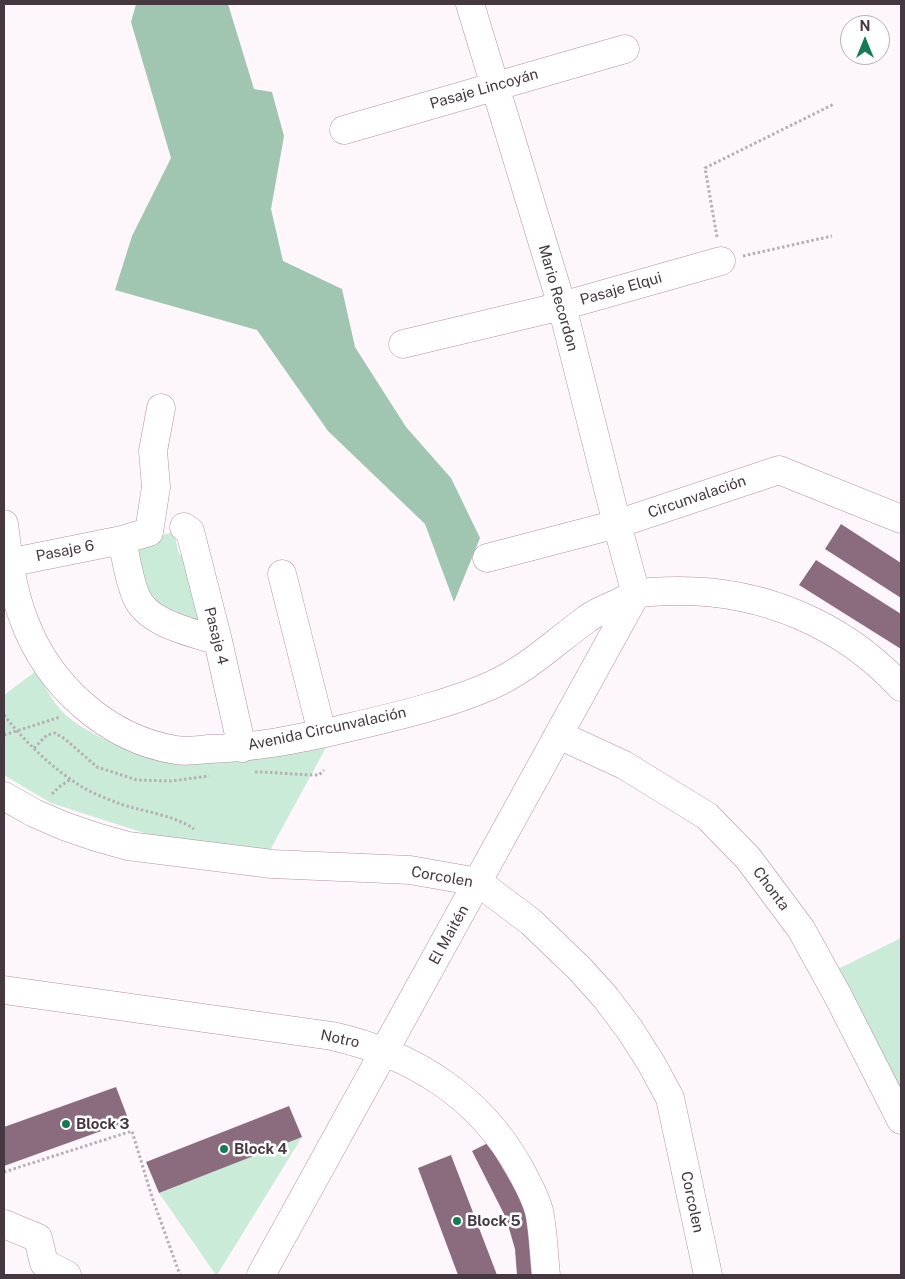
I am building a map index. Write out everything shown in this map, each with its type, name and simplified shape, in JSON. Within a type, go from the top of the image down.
[{"type":"street","name":"Mario Recordon","points":[[470,4],[562,306],[636,594]]},
{"type":"street","name":"Pasaje Lincoyán","points":[[344,130],[625,49]]},
{"type":"street","name":"Pasaje Elqui","points":[[403,344],[562,306],[722,261]]},
{"type":"street","name":"Pasaje 6","points":[[8,562],[122,540],[149,532],[156,487],[153,451],[161,408]]},
{"type":"street","name":"Circunvalación","points":[[487,558],[617,524],[778,470],[893,514],[901,519]]},
{"type":"street","name":"Avenida Circunvalación","points":[[4,525],[8,562],[22,618],[38,652],[57,679],[87,709],[108,724],[130,736],[178,750],[242,748],[288,741],[450,701],[494,684],[542,655],[589,617],[636,594]]},
{"type":"street","name":"Pasaje 4","points":[[184,527],[190,531],[218,641],[242,748]]},
{"type":"street","points":[[122,540],[136,596],[143,608],[158,620],[218,641]]},
{"type":"street","points":[[282,574],[322,734]]},
{"type":"street","points":[[636,594],[698,591],[760,601],[790,611],[818,624],[851,643],[897,678]]},
{"type":"street","name":"El Maitén","points":[[261,1275],[636,594]]},
{"type":"street","name":"Chonta","points":[[559,735],[624,765],[706,816],[748,858],[801,928],[901,1120]]},
{"type":"street","name":"Corcolen","points":[[4,796],[34,813],[64,826],[96,837],[144,848],[272,864],[410,870],[478,882],[532,922],[580,969],[618,1014],[651,1063],[670,1098],[708,1275]]},
{"type":"street","name":"Notro","points":[[4,990],[332,1036],[359,1042],[411,1062],[451,1089],[480,1114],[498,1136],[524,1176],[539,1211],[546,1275]]},
{"type":"street","points":[[4,1224],[38,1238],[44,1263],[67,1275]]},
{"type":"path","points":[[832,236],[722,261],[705,168],[834,104]]},
{"type":"path","points":[[4,735],[87,709]]},
{"type":"path","points":[[4,715],[16,731],[80,786],[119,803],[154,813],[190,827],[204,837],[215,857]]},
{"type":"path","points":[[4,1172],[132,1131],[152,1197],[180,1275]]},
{"type":"green space","points":[[136,4],[228,4],[254,89],[272,92],[284,136],[271,209],[283,261],[342,289],[355,347],[406,427],[451,478],[480,538],[454,602],[425,524],[328,431],[257,330],[115,290],[132,236],[171,158],[131,22]]},
{"type":"green space","points":[[174,532],[179,554],[186,557],[206,627],[147,602],[135,542]]},
{"type":"green space","points":[[36,671],[59,708],[77,724],[115,744],[151,758],[329,742],[268,854],[166,840],[51,803],[4,775],[4,695]]},
{"type":"green space","points":[[901,938],[901,1101],[836,970]]},
{"type":"green space","points":[[302,1137],[217,1275],[216,1275],[159,1193]]},
{"type":"building","points":[[841,524],[901,563],[901,598],[825,549]]},
{"type":"building","points":[[816,560],[901,614],[901,649],[799,585]]},
{"type":"building","name":"Block 3","points":[[116,1087],[129,1121],[4,1166],[4,1127]]},
{"type":"building","name":"Block 4","points":[[289,1106],[302,1137],[159,1193],[146,1162]]},
{"type":"building","points":[[488,1143],[524,1205],[535,1249],[536,1275],[517,1275],[515,1249],[506,1218],[472,1151]]},
{"type":"building","name":"Block 5","points":[[451,1155],[497,1275],[458,1275],[418,1168]]},
{"type":"place","name":"Block 3","points":[[66,1124]]},
{"type":"place","name":"Block 4","points":[[224,1149]]},
{"type":"place","name":"Block 5","points":[[457,1221]]}]
